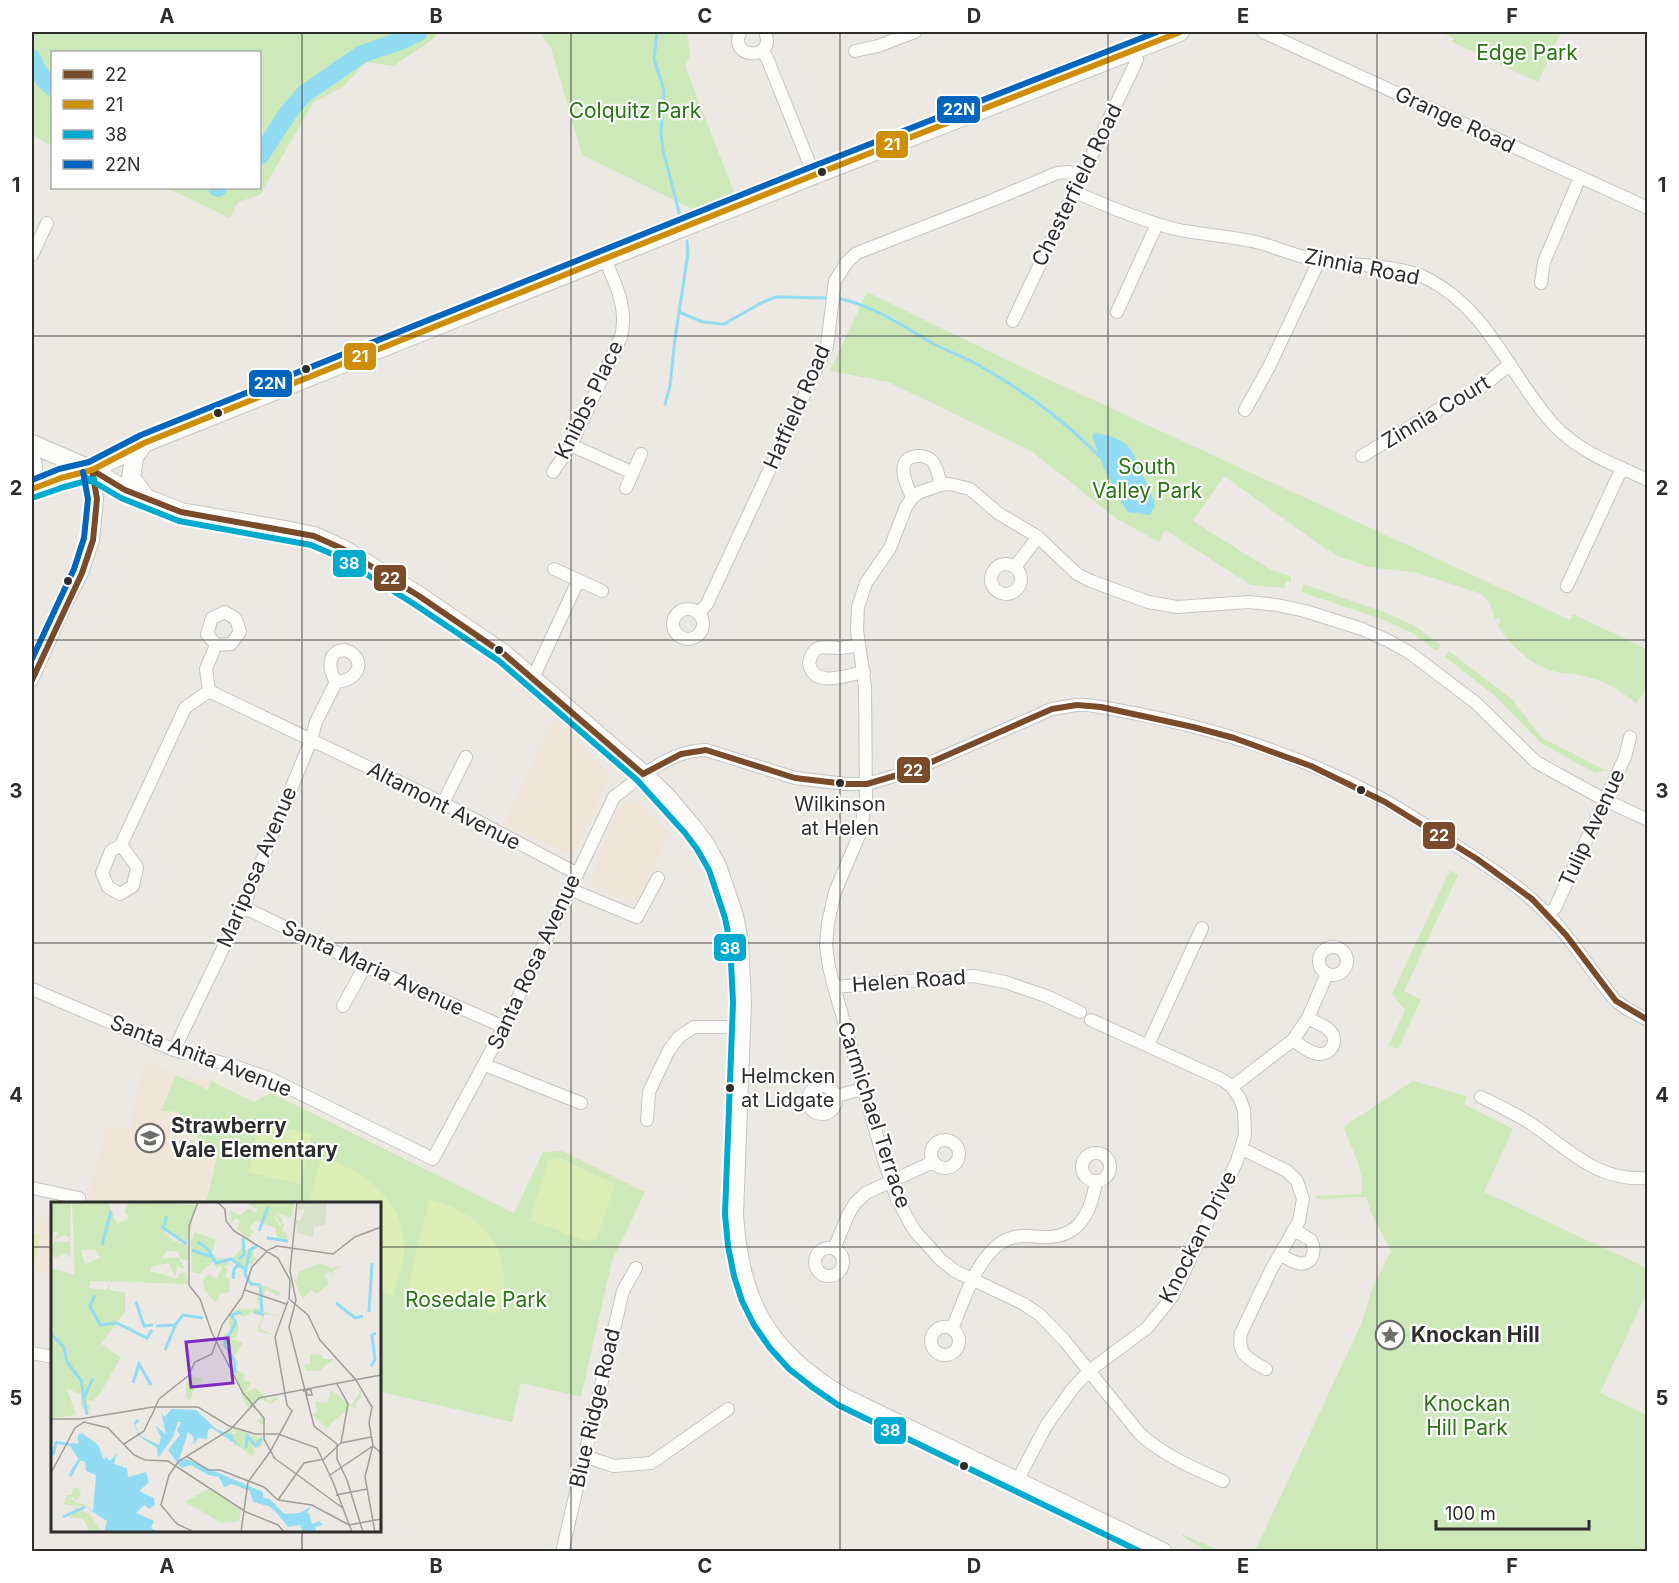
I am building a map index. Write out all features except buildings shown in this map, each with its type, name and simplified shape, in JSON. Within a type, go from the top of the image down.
[{"type":"main road","points":[[32,489],[92,470],[144,443],[1134,48],[1180,32]]},
{"type":"main road","points":[[144,443],[134,457],[131,478],[147,500]]},
{"type":"main road","points":[[32,444],[92,470],[125,490],[181,512],[314,536],[344,549],[471,630],[533,678],[644,774],[692,826],[705,844],[720,875],[734,916],[739,942],[741,974],[734,1214],[736,1244],[746,1290],[761,1321],[785,1354],[819,1383],[1162,1551]]},
{"type":"main road","points":[[32,462],[32,478]]},
{"type":"street","points":[[740,32],[738,42],[744,52],[750,54],[762,51]]},
{"type":"street","points":[[762,51],[767,40],[765,32]]},
{"type":"street","points":[[855,51],[878,46],[915,32]]},
{"type":"street","name":"Grange Road","points":[[1263,32],[1647,208]]},
{"type":"street","name":"Chesterfield Road","points":[[1012,321],[1137,60],[1134,48]]},
{"type":"street","points":[[762,51],[770,65],[814,175]]},
{"type":"street","name":"Hatfield Road","points":[[699,613],[707,604],[827,346],[835,281],[847,262],[857,254],[1057,173],[1069,172],[1080,177]]},
{"type":"street","points":[[1541,283],[1545,262],[1580,177]]},
{"type":"street","name":"Zinnia Road","points":[[1073,191],[1157,224],[1260,244],[1319,261],[1416,274],[1436,284],[1476,316],[1494,339],[1509,365],[1554,424],[1572,441],[1647,480]]},
{"type":"street","points":[[32,255],[47,223]]},
{"type":"street","points":[[1117,312],[1157,224]]},
{"type":"street","name":"Knibbs Place","points":[[553,472],[572,445],[624,326],[621,300],[605,259]]},
{"type":"street","points":[[1245,410],[1269,367],[1319,261]]},
{"type":"street","name":"Zinnia Court","points":[[1362,456],[1448,404],[1478,390],[1509,365]]},
{"type":"street","points":[[572,445],[633,473]]},
{"type":"street","points":[[626,488],[641,454]]},
{"type":"street","points":[[941,484],[933,461],[927,457],[914,456],[908,459],[904,466],[904,473],[912,498],[930,487],[941,484],[970,489],[999,513],[1038,537],[1077,574],[1148,602],[1177,607],[1231,603],[1277,605],[1305,611],[1362,629],[1389,641],[1410,653],[1476,703],[1536,762],[1647,820]]},
{"type":"street","points":[[1568,586],[1622,468]]},
{"type":"street","points":[[32,680],[82,573],[93,540],[97,499],[92,470]]},
{"type":"street","name":"Helen Road","points":[[912,498],[901,517],[890,548],[872,573],[861,595],[857,618],[864,672],[867,784],[860,833],[836,892],[828,923],[826,946],[834,987],[974,975],[1005,982],[1046,996],[1080,1012]]},
{"type":"street","points":[[1015,567],[1038,537]]},
{"type":"street","points":[[554,569],[602,591]]},
{"type":"street","points":[[533,678],[578,581]]},
{"type":"street","points":[[121,845],[185,708],[209,691],[206,669],[216,645]]},
{"type":"street","points":[[859,645],[840,648],[821,647],[815,650],[809,663],[810,670],[820,678],[864,672]]},
{"type":"street","name":"Mariposa Avenue","points":[[174,1050],[243,907],[311,740],[316,722],[336,682]]},
{"type":"street","name":"Altamont Avenue","points":[[209,691],[443,803],[576,873]]},
{"type":"street","points":[[867,784],[911,771],[1052,709],[1076,705],[1104,707],[1189,725],[1282,754],[1339,777],[1377,796],[1425,825],[1516,886],[1548,914],[1616,1001],[1647,1020]]},
{"type":"street","name":"Tulip Avenue","points":[[1548,914],[1555,908],[1625,757],[1630,737]]},
{"type":"street","name":"Santa Rosa Avenue","points":[[433,1159],[504,1027],[614,797],[644,774],[675,755],[695,750],[706,750],[795,778],[867,784]]},
{"type":"street","points":[[443,803],[466,757]]},
{"type":"street","points":[[569,889],[637,917],[658,878]]},
{"type":"street","name":"Santa Maria Avenue","points":[[243,907],[365,966],[504,1027]]},
{"type":"street","points":[[1148,1046],[1202,928]]},
{"type":"street","points":[[343,1006],[365,966]]},
{"type":"street","points":[[1091,1020],[1211,1073],[1232,1087],[1293,1040],[1308,1018],[1328,974]]},
{"type":"street","name":"Carmichael Terrace","points":[[834,987],[862,1089],[892,1182],[904,1214],[926,1245],[955,1271],[1024,1304],[1040,1315],[1064,1340],[1149,1443],[1223,1480]]},
{"type":"street","name":"Santa Anita Avenue","points":[[32,989],[174,1050],[269,1078],[433,1159]]},
{"type":"street","points":[[1293,1040],[1315,1054],[1330,1051],[1333,1046],[1333,1035],[1308,1018]]},
{"type":"street","points":[[647,1120],[650,1092],[669,1050],[679,1037],[694,1027],[741,1027]]},
{"type":"street","points":[[485,1065],[581,1103]]},
{"type":"street","points":[[558,1094],[563,1081]]},
{"type":"street","name":"Knockan Drive","points":[[1017,1481],[1046,1426],[1073,1389],[1089,1371],[1147,1328],[1172,1297],[1242,1149],[1246,1128],[1244,1110],[1232,1087]]},
{"type":"street","points":[[836,1096],[862,1089]]},
{"type":"street","points":[[1481,1097],[1529,1123],[1580,1161],[1597,1170],[1629,1178],[1647,1178]]},
{"type":"street","points":[[1242,1149],[1287,1171],[1297,1180],[1303,1199],[1299,1221],[1280,1254],[1241,1334],[1239,1344],[1242,1353],[1266,1370]]},
{"type":"street","points":[[834,1249],[855,1203],[866,1193],[933,1162]]},
{"type":"street","points":[[952,1329],[983,1263],[994,1248],[1014,1237],[1052,1237],[1072,1231],[1088,1213],[1094,1198],[1096,1181]]},
{"type":"street","points":[[32,1188],[79,1198]]},
{"type":"street","points":[[1280,1254],[1299,1264],[1313,1257],[1315,1252],[1311,1240],[1294,1230]]},
{"type":"street","name":"Blue Ridge Road","points":[[562,1551],[623,1291],[636,1268]]},
{"type":"street","points":[[32,1353],[51,1357]]},
{"type":"street","points":[[584,1456],[614,1466],[651,1463],[728,1409]]},
{"type":"shaded area","points":[[553,721],[607,771],[606,787],[573,856],[504,824]]},
{"type":"shaded area","points":[[625,802],[638,802],[670,832],[636,905],[591,883],[615,814]]},
{"type":"shaded area","name":"Strawberry Vale Elementary","points":[[145,1060],[176,1075],[211,1081],[196,1144],[218,1153],[206,1202],[87,1202],[107,1124],[129,1131]]},
{"type":"shaded area","points":[[32,1215],[51,1219],[51,1274],[32,1271]]},
{"type":"green space","points":[[32,32],[439,32],[432,40],[393,66],[366,62],[344,86],[313,103],[260,195],[238,202],[230,218],[169,189],[261,189],[261,51],[51,51],[51,145],[32,135]]},
{"type":"green space","name":"Colquitz Park","points":[[540,32],[687,32],[690,56],[685,66],[734,192],[693,209],[582,155],[551,48]]},
{"type":"green space","name":"Edge Park","points":[[1440,32],[1561,32],[1538,82],[1452,42],[1454,38]]},
{"type":"green space","name":"South Valley Park","points":[[867,292],[1011,362],[1570,620],[1573,614],[1647,649],[1647,689],[1636,703],[1601,681],[1553,671],[1538,665],[1518,650],[1506,637],[1497,624],[1501,622],[1499,618],[1495,619],[1490,604],[1482,594],[1418,573],[1369,567],[1340,557],[1224,476],[1193,521],[1271,570],[1291,576],[1291,582],[1286,581],[1284,588],[1251,585],[1165,530],[1159,542],[1117,519],[1031,451],[888,382],[830,371]]},
{"type":"green space","points":[[1303,584],[1387,613],[1415,626],[1441,645],[1437,651],[1412,633],[1384,620],[1301,592]]},
{"type":"green space","points":[[1449,651],[1512,699],[1541,737],[1605,770],[1595,773],[1541,743],[1495,696],[1445,657]]},
{"type":"green space","points":[[1450,870],[1458,875],[1404,991],[1421,1000],[1398,1049],[1388,1046],[1405,1010],[1392,994]]},
{"type":"green space","name":"Rosedale Park","points":[[176,1075],[208,1090],[211,1081],[254,1102],[271,1093],[514,1213],[543,1152],[562,1151],[645,1192],[612,1261],[581,1397],[521,1383],[512,1422],[381,1392],[381,1202],[206,1202],[218,1153],[196,1145],[201,1120],[179,1118],[179,1112],[161,1111]]},
{"type":"green space","name":"Knockan Hill Park","points":[[1413,1081],[1467,1096],[1464,1104],[1513,1129],[1484,1192],[1647,1268],[1647,1292],[1600,1393],[1647,1415],[1647,1551],[1255,1551],[1361,1324],[1373,1286],[1391,1251],[1371,1213],[1366,1197],[1316,1199],[1316,1196],[1361,1194],[1360,1169],[1343,1127]]},
{"type":"green space","points":[[260,1122],[312,1134],[300,1184],[248,1172]]},
{"type":"green space","points":[[558,1157],[615,1184],[597,1238],[589,1242],[530,1220],[548,1161]]},
{"type":"green space","points":[[321,1158],[364,1177],[387,1198],[401,1226],[404,1242],[402,1262],[393,1296],[381,1292],[381,1202],[309,1202]]},
{"type":"green space","points":[[429,1199],[467,1215],[493,1240],[504,1274],[503,1293],[498,1314],[413,1295],[408,1287]]},
{"type":"green space","points":[[32,1233],[41,1235],[33,1268],[32,1267]]},
{"type":"green space","points":[[1182,1534],[1220,1551],[1206,1551]]},
{"type":"water","points":[[1094,433],[1125,443],[1134,454],[1154,501],[1155,506],[1150,515],[1128,512],[1122,504],[1104,468],[1092,437]]},
{"type":"waterway","points":[[261,154],[288,113],[304,94],[362,54],[419,32]]},
{"type":"waterway","points":[[657,32],[654,59],[664,90],[661,133],[663,150],[681,220]]},
{"type":"waterway","points":[[32,58],[35,67],[51,86]]},
{"type":"waterway","points":[[665,404],[670,386],[688,253],[687,241]]},
{"type":"waterway","points":[[679,312],[703,322],[724,324],[776,297],[829,298]]},
{"type":"waterway","points":[[835,298],[874,310],[996,375],[1058,419],[1100,457]]},
{"type":"transit line","name":"22N","points":[[32,480],[59,469],[89,462],[141,435],[811,167],[1157,32]]},
{"type":"transit line","name":"21","points":[[32,489],[92,470],[144,443],[814,175],[1180,32]]},
{"type":"transit line","name":"22","points":[[92,470],[125,490],[181,512],[314,536],[343,549],[419,596],[504,654],[643,774]]},
{"type":"transit line","name":"22","points":[[32,680],[82,573],[93,540],[97,499],[92,470]]},
{"type":"transit line","name":"22N","points":[[32,659],[74,569],[84,538],[88,499],[83,472]]},
{"type":"transit line","name":"38","points":[[87,478],[121,498],[179,521],[311,545],[339,557],[499,661],[637,780],[697,849],[709,870],[725,918],[730,943],[733,1002],[725,1214],[734,1276],[742,1301],[754,1325],[789,1369],[838,1405],[1141,1552]]},
{"type":"transit line","name":"38","points":[[35,497],[94,479]]},
{"type":"transit line","name":"22","points":[[643,774],[681,754],[706,750],[795,778],[867,784],[911,771],[1052,709],[1077,705],[1101,707],[1193,727],[1234,738],[1311,766],[1385,802],[1477,859],[1532,899],[1566,935],[1616,1001],[1648,1020]]},
{"type":"place","name":"Wilkinson at Helen","points":[[840,783]]},
{"type":"place","name":"Helmcken at Lidgate","points":[[730,1088]]},
{"type":"place","name":"Strawberry Vale Elementary","points":[[150,1138]]},
{"type":"place","name":"Knockan Hill","points":[[1390,1335]]}]
